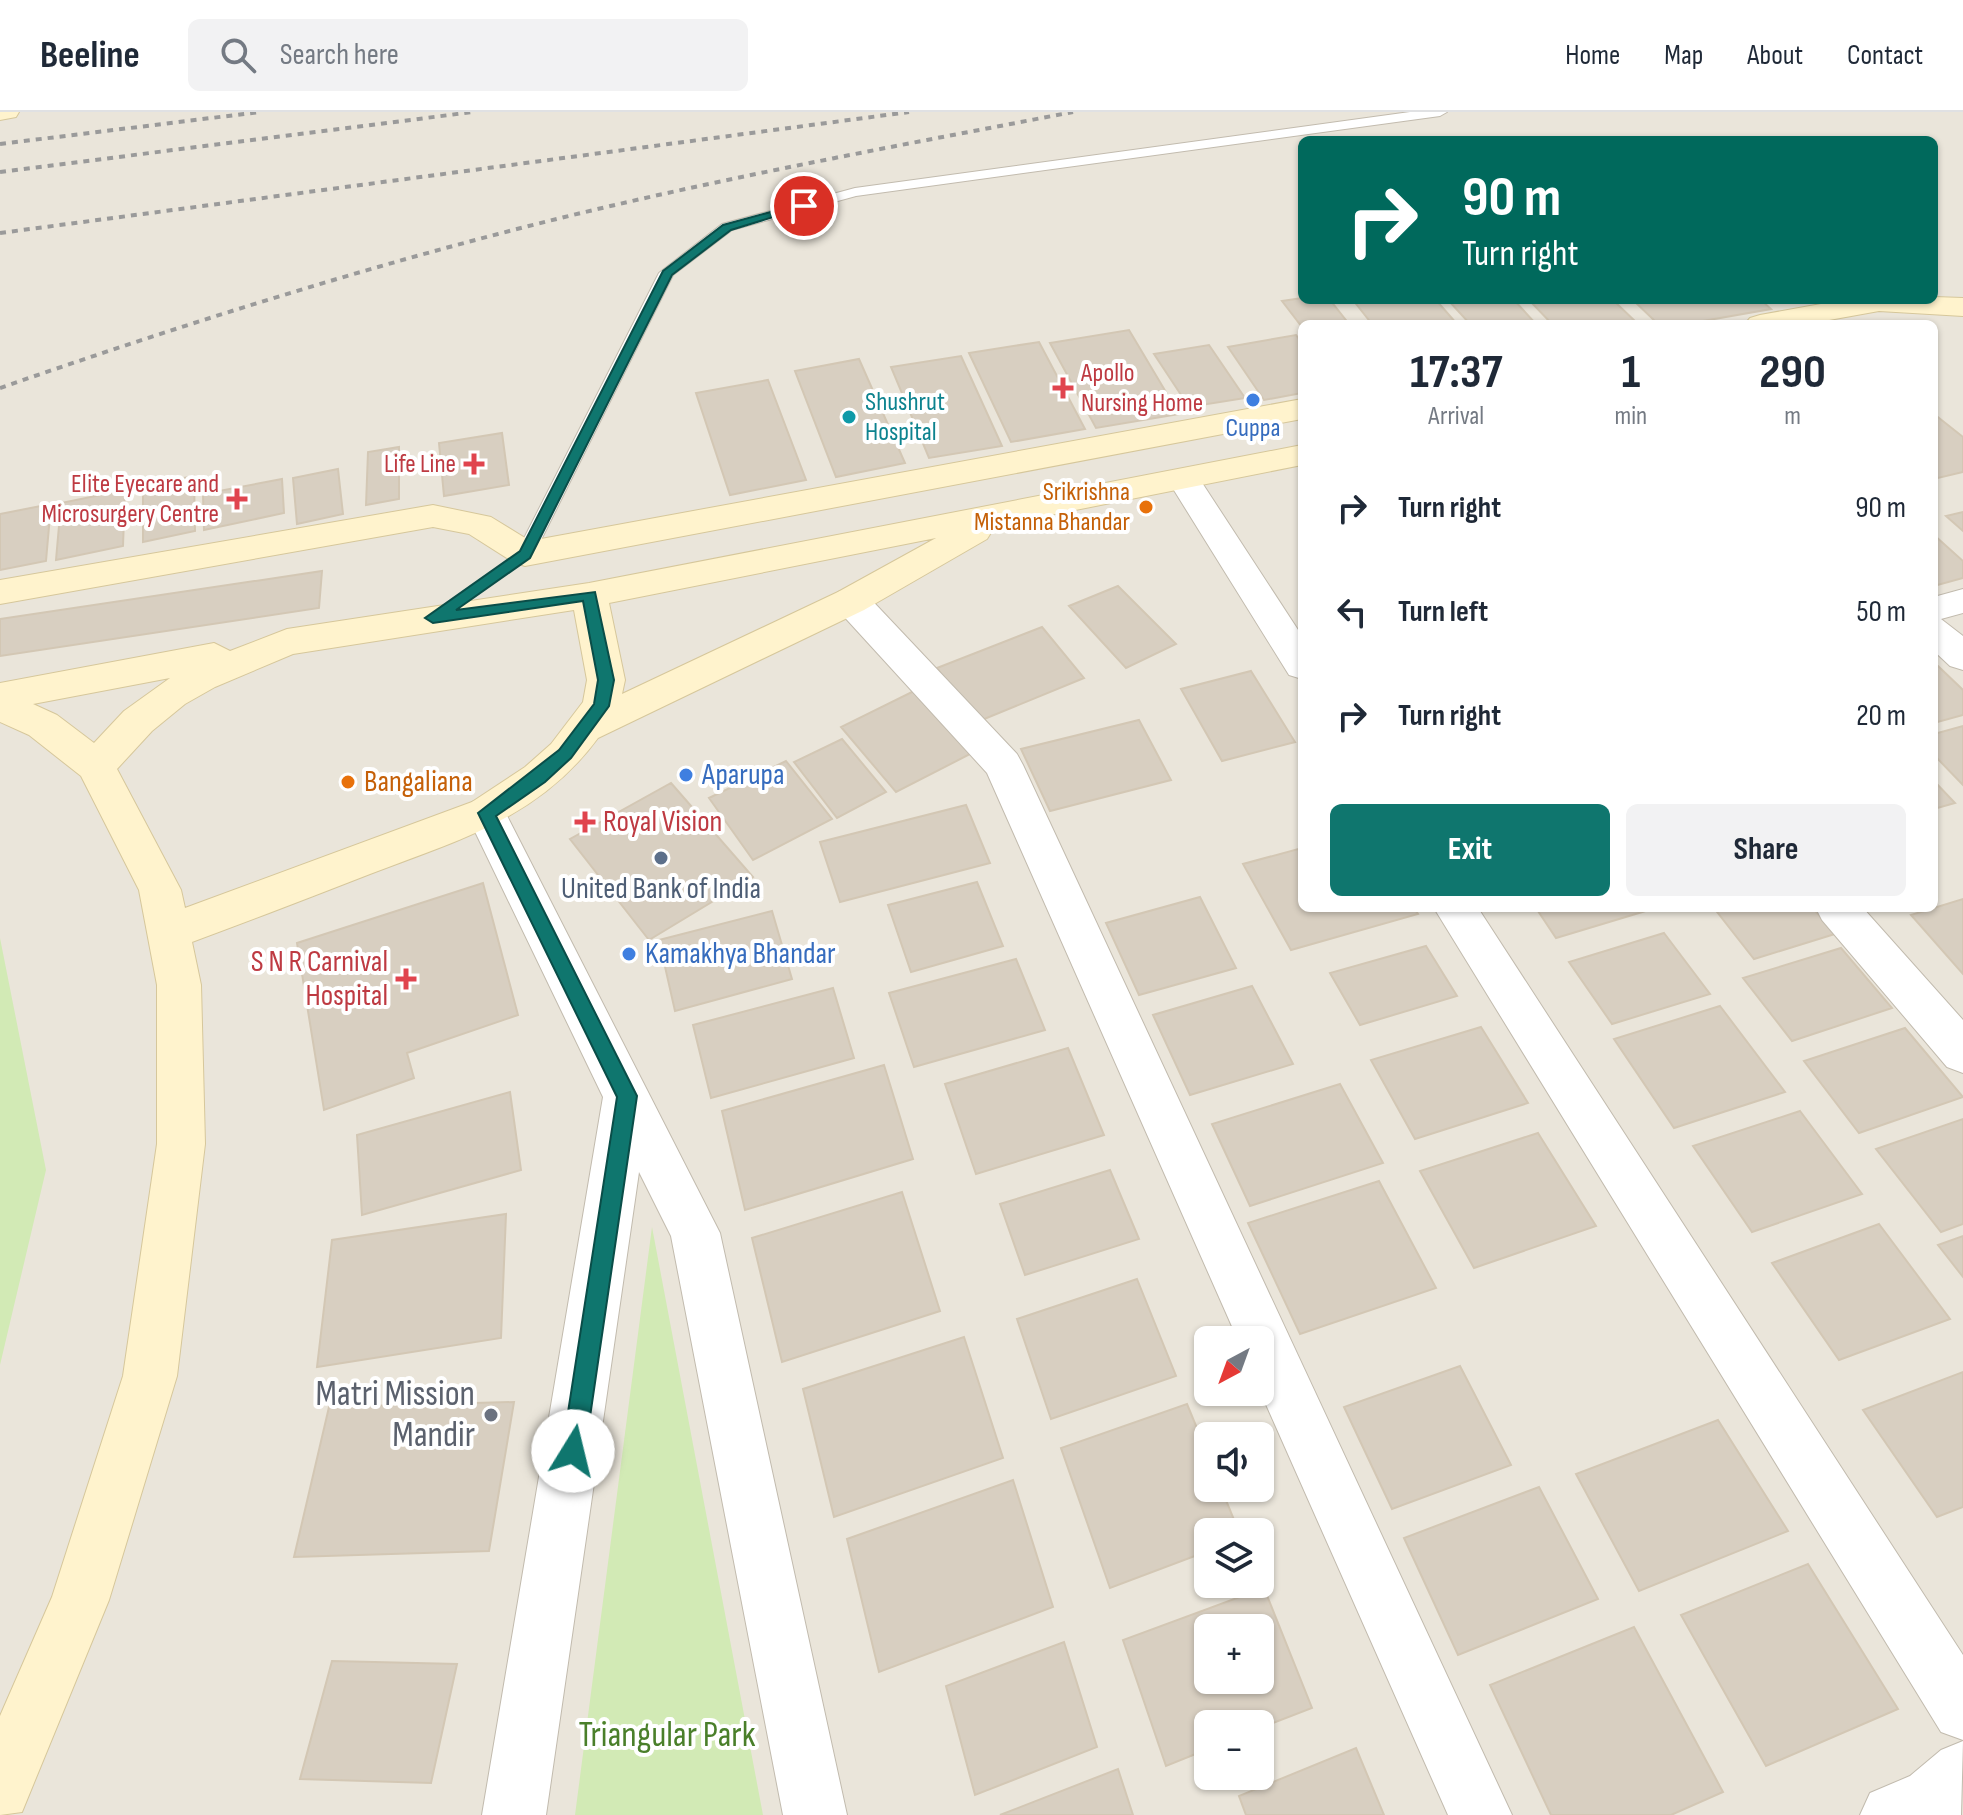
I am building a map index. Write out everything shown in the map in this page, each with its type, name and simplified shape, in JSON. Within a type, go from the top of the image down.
[{"type":"street","points":[[0,113],[7,112]]},
{"type":"street","points":[[1782,320],[1868,304]]},
{"type":"street","points":[[1913,304],[1963,307]]},
{"type":"street","points":[[1938,334],[1963,330]]},
{"type":"street","points":[[433,618],[525,554],[1298,410]]},
{"type":"street","points":[[0,697],[287,642],[589,595],[1298,456]]},
{"type":"street","points":[[1183,479],[1298,660]]},
{"type":"street","points":[[588,727],[851,601],[1008,512]]},
{"type":"street","points":[[0,592],[433,516],[479,525],[525,554]]},
{"type":"street","points":[[171,932],[486,813],[539,778],[588,727],[601,706],[606,680],[589,595]]},
{"type":"street","points":[[851,601],[1003,765],[1480,1815]]},
{"type":"street","points":[[1938,608],[1963,601]]},
{"type":"street","points":[[1938,634],[1963,657]]},
{"type":"street","points":[[96,766],[138,721],[172,694],[202,677],[287,642]]},
{"type":"street","points":[[0,706],[43,725],[96,766],[160,890],[171,932],[179,985],[181,1144],[150,1376],[80,1600],[0,1790]]},
{"type":"street","points":[[486,813],[695,1233],[815,1815]]},
{"type":"street","points":[[1458,912],[1963,1710]]},
{"type":"street","points":[[1840,912],[1963,1053]]},
{"type":"street","points":[[514,1815],[627,1096]]},
{"type":"street","points":[[1892,1815],[1931,1800],[1963,1772]]},
{"type":"lane","points":[[525,554],[667,273],[727,227],[855,192],[1440,112]]},
{"type":"shaded area","points":[[0,112],[1963,112],[1963,1815],[0,1815]]},
{"type":"green space","points":[[0,938],[46,1170],[0,1365]]},
{"type":"green space","name":"Triangular Park","points":[[652,1227],[763,1815],[575,1815]]},
{"type":"building","points":[[1298,299],[1298,304],[1333,304],[1346,320],[1298,322],[1282,301]]},
{"type":"building","points":[[1356,304],[1440,304],[1454,320],[1369,320]]},
{"type":"building","points":[[1452,304],[1518,304],[1532,320],[1466,320]]},
{"type":"building","points":[[1533,304],[1617,304],[1634,320],[1548,320]]},
{"type":"building","points":[[1637,304],[1765,304],[1771,309],[1709,320],[1654,320]]},
{"type":"building","points":[[1129,330],[1179,414],[1096,428],[1050,343]]},
{"type":"building","points":[[1296,335],[1298,394],[1264,400],[1228,347]]},
{"type":"building","points":[[1039,342],[1085,429],[1011,442],[969,353]]},
{"type":"building","points":[[1209,345],[1245,398],[1189,407],[1154,354]]},
{"type":"building","points":[[961,356],[1002,446],[929,458],[891,367]]},
{"type":"building","name":"Shushrut Hospital","points":[[859,359],[905,463],[836,477],[795,371]]},
{"type":"building","points":[[768,380],[806,480],[730,495],[696,393]]},
{"type":"building","points":[[1938,417],[1963,437],[1963,472],[1938,478]]},
{"type":"building","name":"Life Line","points":[[502,433],[509,485],[444,496],[439,443]]},
{"type":"building","points":[[399,447],[399,499],[366,505],[368,452]]},
{"type":"building","points":[[338,469],[343,514],[297,524],[293,478]]},
{"type":"building","points":[[194,476],[195,531],[143,542],[143,486]]},
{"type":"building","points":[[282,479],[284,513],[204,530],[203,494]]},
{"type":"building","points":[[125,490],[123,546],[56,560],[61,503]]},
{"type":"building","points":[[51,504],[46,561],[0,570],[0,514]]},
{"type":"building","points":[[1963,512],[1963,531],[1946,516]]},
{"type":"building","points":[[1938,539],[1963,561],[1963,578],[1938,585]]},
{"type":"building","points":[[322,571],[319,608],[0,656],[0,619]]},
{"type":"building","points":[[1118,586],[1176,644],[1126,668],[1069,606]]},
{"type":"building","points":[[1042,627],[1084,678],[977,722],[937,668]]},
{"type":"building","points":[[1938,666],[1963,690],[1963,715],[1938,722]]},
{"type":"building","points":[[1251,671],[1295,742],[1222,761],[1181,689]]},
{"type":"building","points":[[918,689],[974,752],[896,792],[841,727]]},
{"type":"building","points":[[1139,720],[1171,780],[1050,811],[1021,749]]},
{"type":"building","points":[[1963,726],[1963,785],[1938,759],[1938,733]]},
{"type":"building","points":[[842,739],[886,792],[837,818],[794,762]]},
{"type":"building","points":[[786,761],[832,819],[753,860],[709,798]]},
{"type":"building","name":"United Bank of India","points":[[671,783],[753,877],[649,940],[570,839]]},
{"type":"building","points":[[1938,785],[1955,803],[1938,808]]},
{"type":"building","points":[[966,805],[990,863],[840,902],[820,842]]},
{"type":"building","points":[[1298,849],[1298,912],[1418,914],[1291,950],[1243,864]]},
{"type":"building","points":[[977,882],[1003,946],[911,972],[888,905]]},
{"type":"building","name":"S N R Carnival Hospital","points":[[483,883],[518,1015],[407,1053],[414,1078],[324,1110],[297,943]]},
{"type":"building","points":[[1200,897],[1236,968],[1139,995],[1106,923]]},
{"type":"building","points":[[1963,899],[1963,974],[1911,915],[1938,912],[1938,907]]},
{"type":"building","points":[[772,911],[792,979],[675,1011],[659,940]]},
{"type":"building","points":[[1539,912],[1642,912],[1556,938]]},
{"type":"building","points":[[1717,912],[1816,912],[1835,934],[1754,959]]},
{"type":"building","points":[[1664,933],[1710,994],[1612,1024],[1569,962]]},
{"type":"building","points":[[1426,946],[1457,996],[1360,1025],[1330,973]]},
{"type":"building","points":[[1841,948],[1892,1008],[1792,1041],[1743,978]]},
{"type":"building","points":[[1016,959],[1045,1030],[914,1067],[889,993]]},
{"type":"building","points":[[1252,986],[1293,1064],[1190,1095],[1153,1015]]},
{"type":"building","points":[[833,988],[854,1058],[711,1098],[693,1025]]},
{"type":"building","points":[[1720,1006],[1785,1092],[1674,1128],[1614,1039]]},
{"type":"building","points":[[1481,1027],[1528,1103],[1415,1139],[1371,1060]]},
{"type":"building","points":[[1905,1028],[1963,1097],[1859,1133],[1804,1061]]},
{"type":"building","points":[[1068,1048],[1104,1135],[976,1174],[945,1084]]},
{"type":"building","points":[[884,1065],[913,1159],[745,1210],[722,1111]]},
{"type":"building","points":[[1340,1084],[1383,1163],[1250,1206],[1212,1124]]},
{"type":"building","points":[[510,1092],[521,1170],[362,1215],[357,1135]]},
{"type":"building","points":[[1800,1111],[1862,1194],[1752,1232],[1693,1146]]},
{"type":"building","points":[[1963,1119],[1963,1224],[1941,1232],[1876,1149]]},
{"type":"building","points":[[1538,1133],[1596,1226],[1474,1268],[1420,1171]]},
{"type":"building","points":[[1110,1170],[1139,1239],[1025,1275],[1000,1204]]},
{"type":"building","points":[[1379,1181],[1436,1288],[1300,1334],[1248,1223]]},
{"type":"building","points":[[902,1192],[940,1311],[782,1362],[752,1238]]},
{"type":"building","points":[[506,1214],[501,1338],[317,1367],[332,1240]]},
{"type":"building","points":[[1879,1224],[1950,1319],[1839,1360],[1772,1263]]},
{"type":"building","points":[[1963,1236],[1963,1277],[1938,1245]]},
{"type":"building","points":[[1137,1279],[1176,1376],[1051,1419],[1017,1319]]},
{"type":"building","points":[[964,1337],[1003,1458],[834,1517],[803,1389]]},
{"type":"building","points":[[1460,1366],[1511,1465],[1392,1509],[1344,1407]]},
{"type":"building","points":[[1963,1372],[1963,1507],[1937,1517],[1863,1410]]},
{"type":"building","points":[[514,1402],[489,1551],[294,1557],[329,1407]]},
{"type":"building","points":[[1187,1404],[1194,1422],[1194,1502],[1227,1502],[1233,1518],[1194,1518],[1194,1556],[1110,1588],[1061,1448]]},
{"type":"building","points":[[1718,1420],[1788,1531],[1639,1591],[1576,1474]]},
{"type":"building","points":[[1013,1480],[1053,1607],[879,1672],[847,1539]]},
{"type":"building","points":[[1539,1487],[1598,1599],[1458,1655],[1404,1538]]},
{"type":"building","points":[[1808,1564],[1898,1709],[1766,1766],[1681,1615]]},
{"type":"building","points":[[1237,1598],[1268,1598],[1312,1708],[1274,1723],[1274,1710],[1194,1710],[1194,1755],[1166,1766],[1123,1640]]},
{"type":"building","points":[[1634,1627],[1723,1792],[1671,1815],[1551,1815],[1490,1685]]},
{"type":"building","points":[[1064,1642],[1097,1747],[975,1795],[946,1686]]},
{"type":"building","points":[[332,1661],[457,1664],[431,1783],[300,1779]]},
{"type":"building","points":[[1356,1748],[1384,1815],[1246,1815],[1239,1796],[1254,1790],[1274,1790],[1274,1782]]},
{"type":"building","points":[[1118,1769],[1133,1815],[1000,1815]]},
{"type":"railway","points":[[0,144],[260,112]]},
{"type":"railway","points":[[0,172],[473,112]]},
{"type":"railway","points":[[0,233],[909,112]]},
{"type":"railway","points":[[0,388],[248,306],[498,234],[712,183],[1073,112]]},
{"type":"place","name":"Apollo Nursing Home","points":[[1063,388]]},
{"type":"place","name":"Cuppa","points":[[1253,400]]},
{"type":"place","name":"Shushrut Hospital","points":[[849,417]]},
{"type":"place","name":"Life Line","points":[[474,464]]},
{"type":"place","name":"Elite Eyecare and Microsurgery Centre","points":[[237,499]]},
{"type":"place","name":"Srikrishna Mistanna Bhandar","points":[[1146,507]]},
{"type":"place","name":"Aparupa","points":[[686,775]]},
{"type":"place","name":"Bangaliana","points":[[348,782]]},
{"type":"place","name":"Royal Vision","points":[[585,822]]},
{"type":"place","name":"United Bank of India","points":[[661,858]]},
{"type":"place","name":"Kamakhya Bhandar","points":[[629,954]]},
{"type":"place","name":"S N R Carnival Hospital","points":[[406,979]]},
{"type":"place","name":"Matri Mission Mandir","points":[[491,1415]]},
{"type":"route","points":[[573,1451],[627,1096],[486,813],[539,778],[565,754],[601,706],[606,680],[589,595],[433,618],[525,554],[667,273],[727,227],[804,206]]}]
